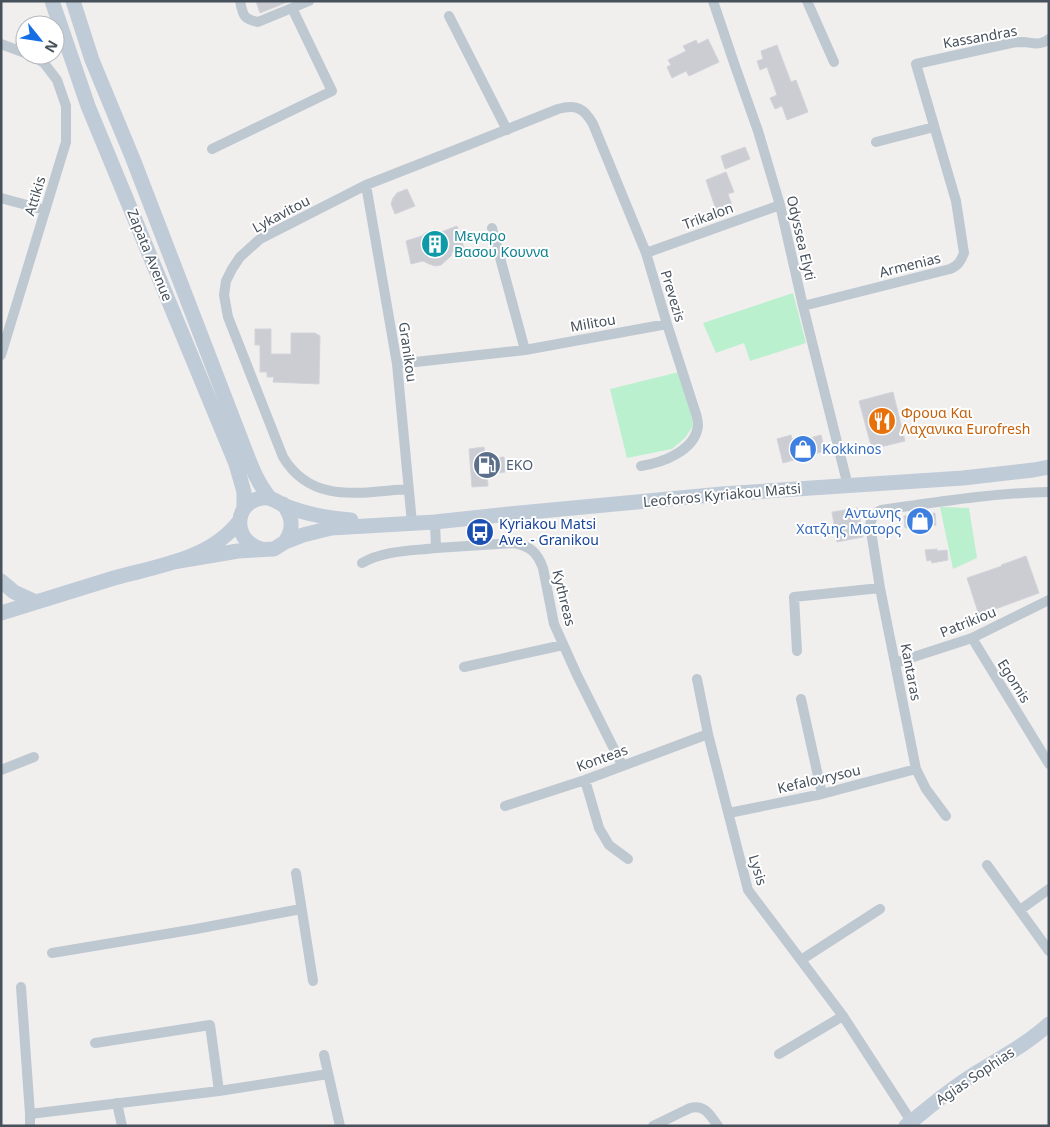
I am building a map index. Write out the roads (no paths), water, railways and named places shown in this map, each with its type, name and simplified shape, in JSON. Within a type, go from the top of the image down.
[{"type":"main road","name":"Zapata Avenue","points":[[52,1],[88,106],[236,464],[244,492],[242,515]]},
{"type":"main road","name":"Zapata Avenue","points":[[73,1],[92,60],[133,159],[256,479],[261,487],[277,501]]},
{"type":"main road","name":"Leoforos Kyriakou Matsi","points":[[173,562],[220,553],[274,549],[285,542],[331,528],[412,524],[722,494],[848,486],[948,489],[1049,467]]},
{"type":"main road","name":"Leoforos Kyriakou Matsi","points":[[1,613],[173,562],[196,553],[218,542],[234,529],[249,503],[263,498],[324,516],[395,524]]},
{"type":"main road","points":[[277,501],[288,510],[292,523],[285,542]]},
{"type":"main road","points":[[242,515],[240,527],[244,539],[254,547],[261,549]]},
{"type":"main road","points":[[1,581],[14,592],[36,602]]},
{"type":"main road","name":"Agias Sophias","points":[[908,1124],[943,1096],[977,1073],[1004,1056],[1043,1036],[1049,1024]]},
{"type":"street","points":[[240,1],[243,15],[258,22],[309,1]]},
{"type":"street","points":[[807,1],[834,62]]},
{"type":"street","name":"Odyssea Elyti","points":[[716,3],[780,205],[848,486]]},
{"type":"street","points":[[212,149],[332,91],[292,8]]},
{"type":"street","points":[[449,16],[507,130]]},
{"type":"street","name":"Kassandras","points":[[916,64],[1011,43],[1041,44],[1049,39]]},
{"type":"street","points":[[1,44],[15,49]]},
{"type":"street","name":"Armenias","points":[[803,306],[941,272],[956,266],[962,260],[964,253],[956,201],[916,64]]},
{"type":"street","name":"Attikis","points":[[1,355],[66,142],[66,106],[57,80],[46,65]]},
{"type":"street","name":"Lykavitou","points":[[408,489],[344,493],[330,491],[310,484],[292,470],[283,457],[228,317],[224,301],[224,290],[228,275],[236,261],[253,245],[269,234],[366,185],[566,106],[583,110]]},
{"type":"street","name":"Prevezis","points":[[583,110],[593,124],[646,253],[698,422],[691,442],[678,453],[659,462],[640,466]]},
{"type":"street","points":[[876,142],[934,127]]},
{"type":"street","name":"Granikou","points":[[366,185],[397,364],[412,524]]},
{"type":"street","points":[[1,198],[45,210]]},
{"type":"street","name":"Trikalon","points":[[646,253],[780,205]]},
{"type":"street","points":[[492,228],[525,350]]},
{"type":"street","name":"Militou","points":[[397,364],[525,350],[667,324]]},
{"type":"street","points":[[948,489],[1019,493],[1049,492]]},
{"type":"street","name":"Kantaras","points":[[946,816],[926,789],[916,769],[880,588],[870,525],[872,517],[876,512],[948,489]]},
{"type":"street","points":[[434,522],[436,548]]},
{"type":"street","name":"Kythreas","points":[[362,563],[388,553],[436,548],[505,543],[523,545],[529,548],[540,560],[554,624],[622,765]]},
{"type":"street","points":[[797,651],[794,597],[880,588]]},
{"type":"street","name":"Patrikiou","points":[[895,663],[972,638],[1049,600]]},
{"type":"street","name":"Egomis","points":[[972,638],[1049,764]]},
{"type":"street","points":[[464,667],[563,645]]},
{"type":"street","name":"Lysis","points":[[697,680],[708,734],[748,890],[843,1016],[908,1124]]},
{"type":"street","points":[[801,699],[822,794]]},
{"type":"street","name":"Konteas","points":[[505,806],[585,780],[708,734]]},
{"type":"street","points":[[1,770],[34,757]]},
{"type":"street","name":"Kefalovrysou","points":[[729,813],[822,794],[916,769]]},
{"type":"street","points":[[585,780],[599,828],[609,845],[628,859]]},
{"type":"street","points":[[987,865],[1049,951]]},
{"type":"street","points":[[296,873],[313,981]]},
{"type":"street","points":[[1020,910],[1049,889]]},
{"type":"street","points":[[52,953],[301,909]]},
{"type":"street","points":[[801,960],[880,909]]},
{"type":"street","points":[[20,987],[30,1126]]},
{"type":"street","points":[[779,1054],[843,1016]]},
{"type":"street","points":[[96,1043],[210,1025],[219,1091]]},
{"type":"street","points":[[324,1055],[340,1126]]},
{"type":"street","points":[[30,1114],[219,1091],[328,1074]]},
{"type":"street","points":[[117,1103],[122,1126]]},
{"type":"street","points":[[653,1126],[696,1106],[708,1111],[718,1126]]},
{"type":"place","name":"Μεγαρο Βασου Κουννα","points":[[435,244]]},
{"type":"place","name":"Φρουα Και Λαχανικα Eurofresh","points":[[882,421]]},
{"type":"place","name":"Kokkinos","points":[[803,449]]},
{"type":"place","name":"EKO","points":[[487,465]]},
{"type":"place","name":"Αντωνης Χατζιης Μοτορς","points":[[920,521]]},
{"type":"place","name":"Kyriakou Matsi Ave. - Granikou","points":[[480,532]]}]
